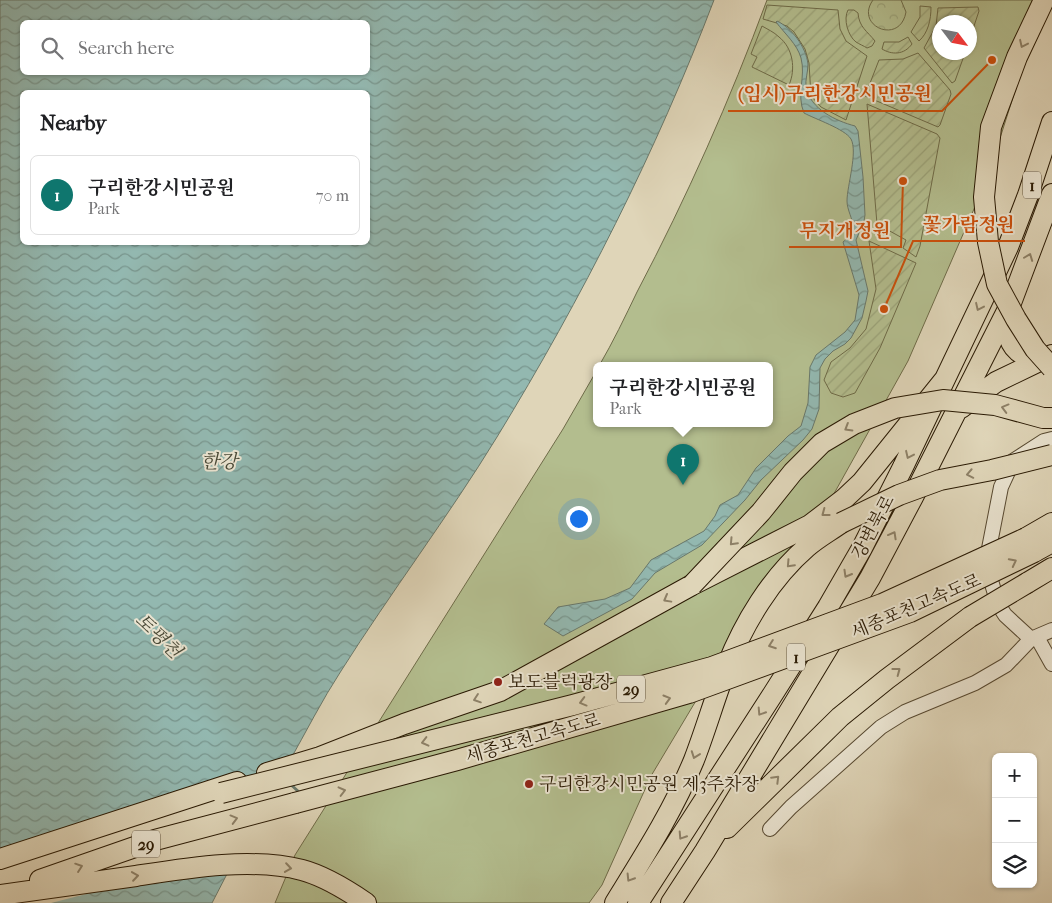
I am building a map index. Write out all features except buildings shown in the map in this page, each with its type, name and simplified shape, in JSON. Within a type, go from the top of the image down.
[{"type":"highway","points":[[1044,0],[1017,57],[991,127],[984,197],[988,242],[997,284],[1016,320],[1036,349],[1050,361]]},
{"type":"highway","name":"강변북로","points":[[638,903],[828,608],[879,516],[1008,247],[1028,195],[1052,122]]},
{"type":"highway","name":"강변북로","points":[[671,903],[705,851],[870,578],[958,411],[1011,302],[1052,194]]},
{"type":"highway","points":[[1011,302],[1007,322],[1008,337],[1017,350],[1026,357],[1050,361]]},
{"type":"highway","points":[[958,411],[996,382],[1050,361]]},
{"type":"highway","points":[[0,859],[320,756],[404,724],[500,691],[692,585],[810,525],[844,499],[862,482],[945,379]]},
{"type":"highway","points":[[692,585],[761,512],[794,472],[822,443],[854,424],[895,408],[943,400],[995,405],[1042,418],[1052,418]]},
{"type":"highway","points":[[615,903],[664,824],[694,759],[728,664],[743,630],[763,597],[807,546],[842,523],[899,495],[940,480],[992,470],[1052,455]]},
{"type":"highway","name":"세종포천고속도로","points":[[0,895],[155,840],[448,762],[689,693],[910,612],[1030,545],[1052,523]]},
{"type":"highway","name":"세종포천고속도로","points":[[0,859],[221,793],[563,707],[712,667],[882,604],[1030,545],[1052,542]]},
{"type":"highway","points":[[705,851],[840,717],[887,678],[970,617],[1052,568]]},
{"type":"highway","points":[[0,895],[194,867],[239,865],[302,870],[336,884],[366,903]]},
{"type":"street","points":[[1031,640],[1005,615],[998,604],[986,564],[1001,487],[1013,461],[1044,441],[1052,439]]},
{"type":"street","points":[[770,829],[791,807],[881,727],[905,712],[975,683],[1006,665],[1031,640],[1052,630]]},
{"type":"street","points":[[1031,640],[1038,639],[1052,664]]},
{"type":"green space","points":[[767,0],[1044,0],[987,179],[908,361],[807,542],[755,602],[651,776],[602,885],[589,903],[275,903],[295,855],[563,429],[593,377],[593,427],[773,427],[773,362],[601,362],[690,184],[723,111]]},
{"type":"green space","points":[[873,0],[901,0],[906,12],[902,22],[896,28],[888,30],[874,24],[869,18],[869,9]]},
{"type":"green space","points":[[767,5],[838,10],[840,29],[846,41],[867,56],[846,120],[821,107],[811,96],[809,63],[805,49],[794,32],[787,26],[763,19]]},
{"type":"green space","points":[[920,6],[931,7],[928,26],[925,34],[919,41],[911,32],[920,17]]},
{"type":"green space","points":[[978,7],[979,11],[977,17],[977,15],[937,15],[938,8]]},
{"type":"green space","points":[[848,10],[854,10],[858,13],[862,25],[875,41],[872,46],[867,48],[856,42],[851,36],[846,22]]},
{"type":"green space","points":[[762,26],[779,37],[790,53],[793,66],[789,85],[752,67],[757,57],[751,54]]},
{"type":"green space","points":[[932,33],[932,58],[924,48]]},
{"type":"green space","points":[[908,37],[912,44],[902,52],[894,53],[882,49],[884,42],[899,42]]},
{"type":"green space","points":[[918,53],[950,90],[951,94],[938,127],[865,96],[879,60],[903,59]]},
{"type":"green space","points":[[934,60],[962,60],[955,81],[952,83]]},
{"type":"green space","points":[[867,104],[937,134],[940,138],[920,246],[916,257],[903,248],[906,240],[877,224]]},
{"type":"green space","points":[[869,241],[916,263],[880,348],[855,393],[843,397],[831,393],[824,380],[831,362],[850,348],[866,329],[876,289]]},
{"type":"water","name":"한강","points":[[0,0],[714,0],[668,113],[616,223],[559,331],[478,467],[334,682],[230,867],[212,903],[0,903]]},
{"type":"water","points":[[777,21],[793,33],[804,51],[808,64],[806,87],[808,95],[813,102],[825,113],[855,126],[858,131],[865,215],[856,240],[868,291],[862,318],[851,338],[833,351],[820,368],[819,409],[812,429],[803,440],[761,480],[745,500],[702,545],[655,573],[632,599],[563,636],[544,624],[558,607],[605,599],[630,588],[651,560],[704,531],[715,516],[720,505],[738,495],[756,468],[788,436],[801,426],[808,403],[810,367],[816,355],[845,332],[855,320],[859,295],[843,242],[853,229],[847,195],[853,160],[853,145],[848,135],[804,113],[801,99],[801,58],[797,48]]},
{"type":"pier","points":[[286,772],[235,862],[51,903],[0,903],[0,850]]},
{"type":"waterway","name":"토평천","points":[[289,783],[299,792]]},
{"type":"place","name":"(임시)구리한강시민공원","points":[[992,60]]},
{"type":"place","name":"무지개정원","points":[[903,181]]},
{"type":"place","name":"꽃가람정원","points":[[884,309]]},
{"type":"place","name":"구리한강시민공원","points":[[683,485]]},
{"type":"place","name":"보도블럭광장","points":[[498,682]]},
{"type":"place","name":"구리한강시민공원 제3주차장","points":[[529,784]]}]
